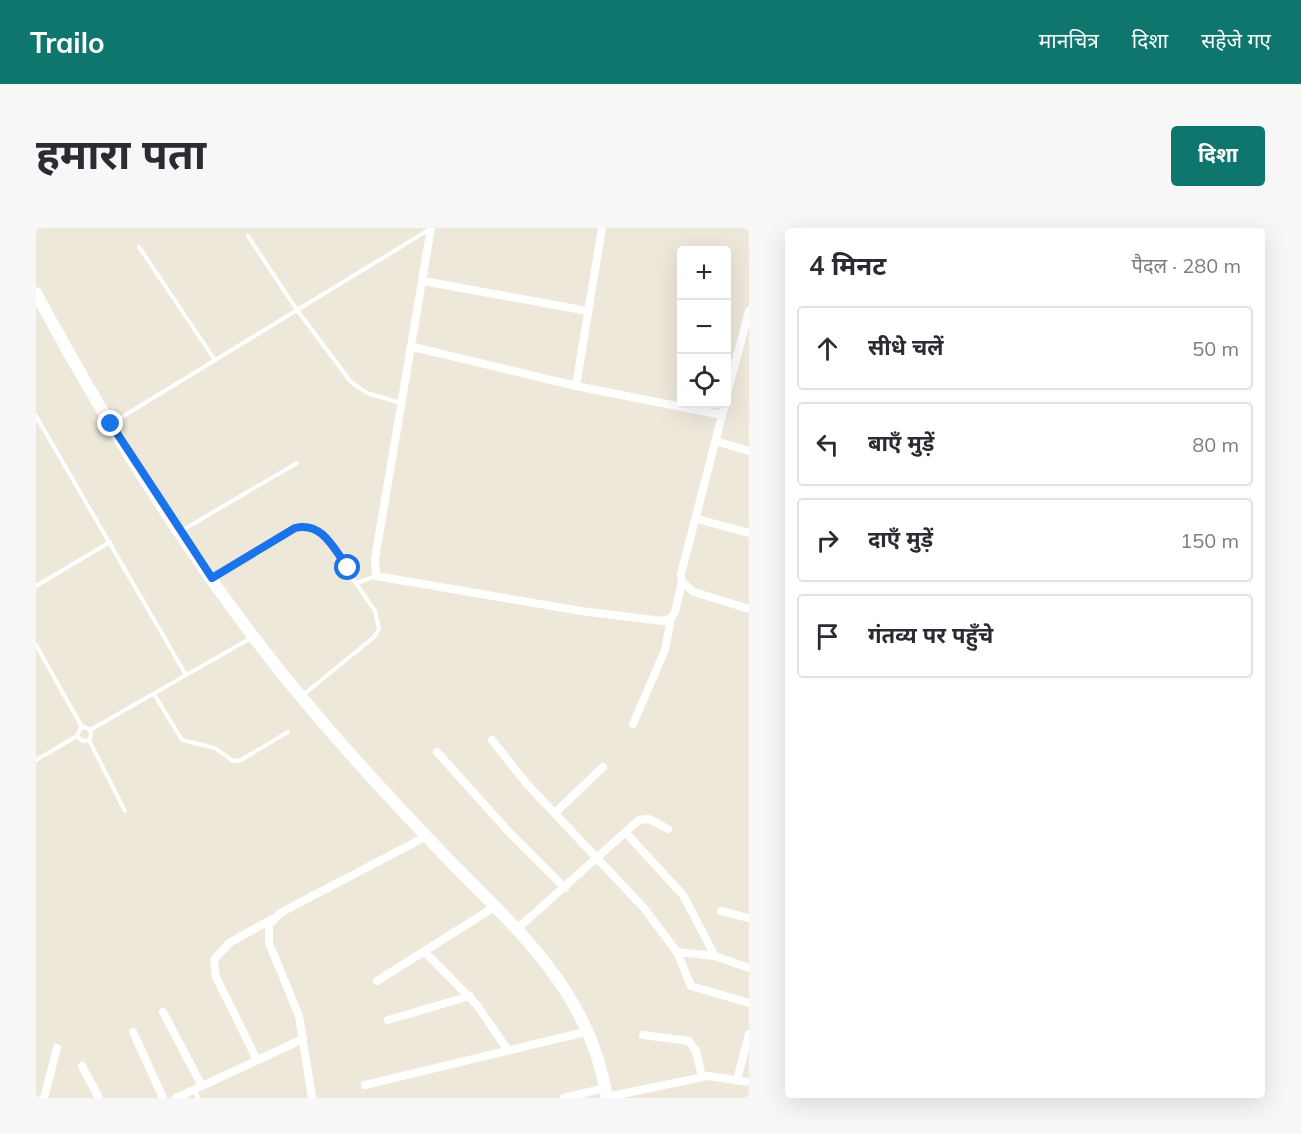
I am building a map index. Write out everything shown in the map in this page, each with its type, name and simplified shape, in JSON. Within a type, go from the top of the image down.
[{"type":"street","points":[[431,228],[413,347],[375,559],[376,576],[581,611],[663,621],[671,618]]},
{"type":"street","points":[[576,386],[602,228]]},
{"type":"street","points":[[423,281],[588,311]]},
{"type":"street","points":[[36,293],[111,424],[180,531],[254,636],[337,740],[517,929],[572,1000],[589,1031],[606,1094]]},
{"type":"street","points":[[731,383],[745,341],[749,311]]},
{"type":"street","points":[[413,347],[576,386],[722,415]]},
{"type":"street","points":[[633,724],[666,650],[671,618],[675,612],[682,582],[681,574],[724,408]]},
{"type":"street","points":[[716,441],[749,451]]},
{"type":"street","points":[[697,519],[749,533]]},
{"type":"street","points":[[682,582],[694,592],[749,609]]},
{"type":"street","points":[[492,740],[526,783],[556,812],[642,907],[677,952],[692,986],[749,1003]]},
{"type":"street","points":[[437,752],[509,832],[565,888]]},
{"type":"street","points":[[556,812],[603,767]]},
{"type":"street","points":[[517,929],[598,860],[639,820],[646,818],[668,829]]},
{"type":"street","points":[[626,833],[683,895],[696,915],[715,956]]},
{"type":"street","points":[[257,1060],[216,977],[214,960],[229,943],[427,836]]},
{"type":"street","points":[[377,981],[496,906]]},
{"type":"street","points":[[721,911],[749,918]]},
{"type":"street","points":[[274,918],[267,934],[299,1016],[312,1098]]},
{"type":"street","points":[[425,952],[470,996],[507,1049]]},
{"type":"street","points":[[677,952],[715,956],[749,968]]},
{"type":"street","points":[[388,1020],[470,996]]},
{"type":"street","points":[[163,1012],[198,1091]]},
{"type":"street","points":[[365,1085],[589,1031]]},
{"type":"street","points":[[133,1032],[163,1098]]},
{"type":"street","points":[[738,1080],[749,1034]]},
{"type":"street","points":[[643,1035],[689,1041],[696,1051],[702,1077]]},
{"type":"street","points":[[176,1098],[198,1091],[303,1039]]},
{"type":"street","points":[[44,1098],[57,1048]]},
{"type":"street","points":[[82,1066],[99,1098]]},
{"type":"street","points":[[564,1098],[606,1094],[702,1077],[714,1076],[749,1082]]},
{"type":"lane","points":[[111,424],[431,228]]},
{"type":"lane","points":[[248,236],[297,310],[351,382],[367,393],[402,404]]},
{"type":"lane","points":[[139,247],[215,360]]},
{"type":"lane","points":[[36,416],[186,675]]},
{"type":"lane","points":[[180,531],[297,463]]},
{"type":"lane","points":[[212,578],[295,528],[305,525],[321,532],[375,611],[379,629],[374,637],[301,696]]},
{"type":"lane","points":[[36,586],[110,542]]},
{"type":"lane","points":[[357,583],[376,576]]},
{"type":"lane","points":[[36,645],[82,727],[90,730],[254,636]]},
{"type":"lane","points":[[154,694],[182,740],[215,748],[233,761],[241,760],[288,732]]},
{"type":"lane","points":[[36,760],[77,736],[82,727]]},
{"type":"lane","points":[[88,740],[91,735],[90,730]]},
{"type":"lane","points":[[77,736],[81,741],[88,740]]},
{"type":"lane","points":[[88,740],[125,811]]},
{"type":"route","points":[[111,424],[161,504],[212,578],[295,528],[305,525],[321,532],[348,568]]}]
